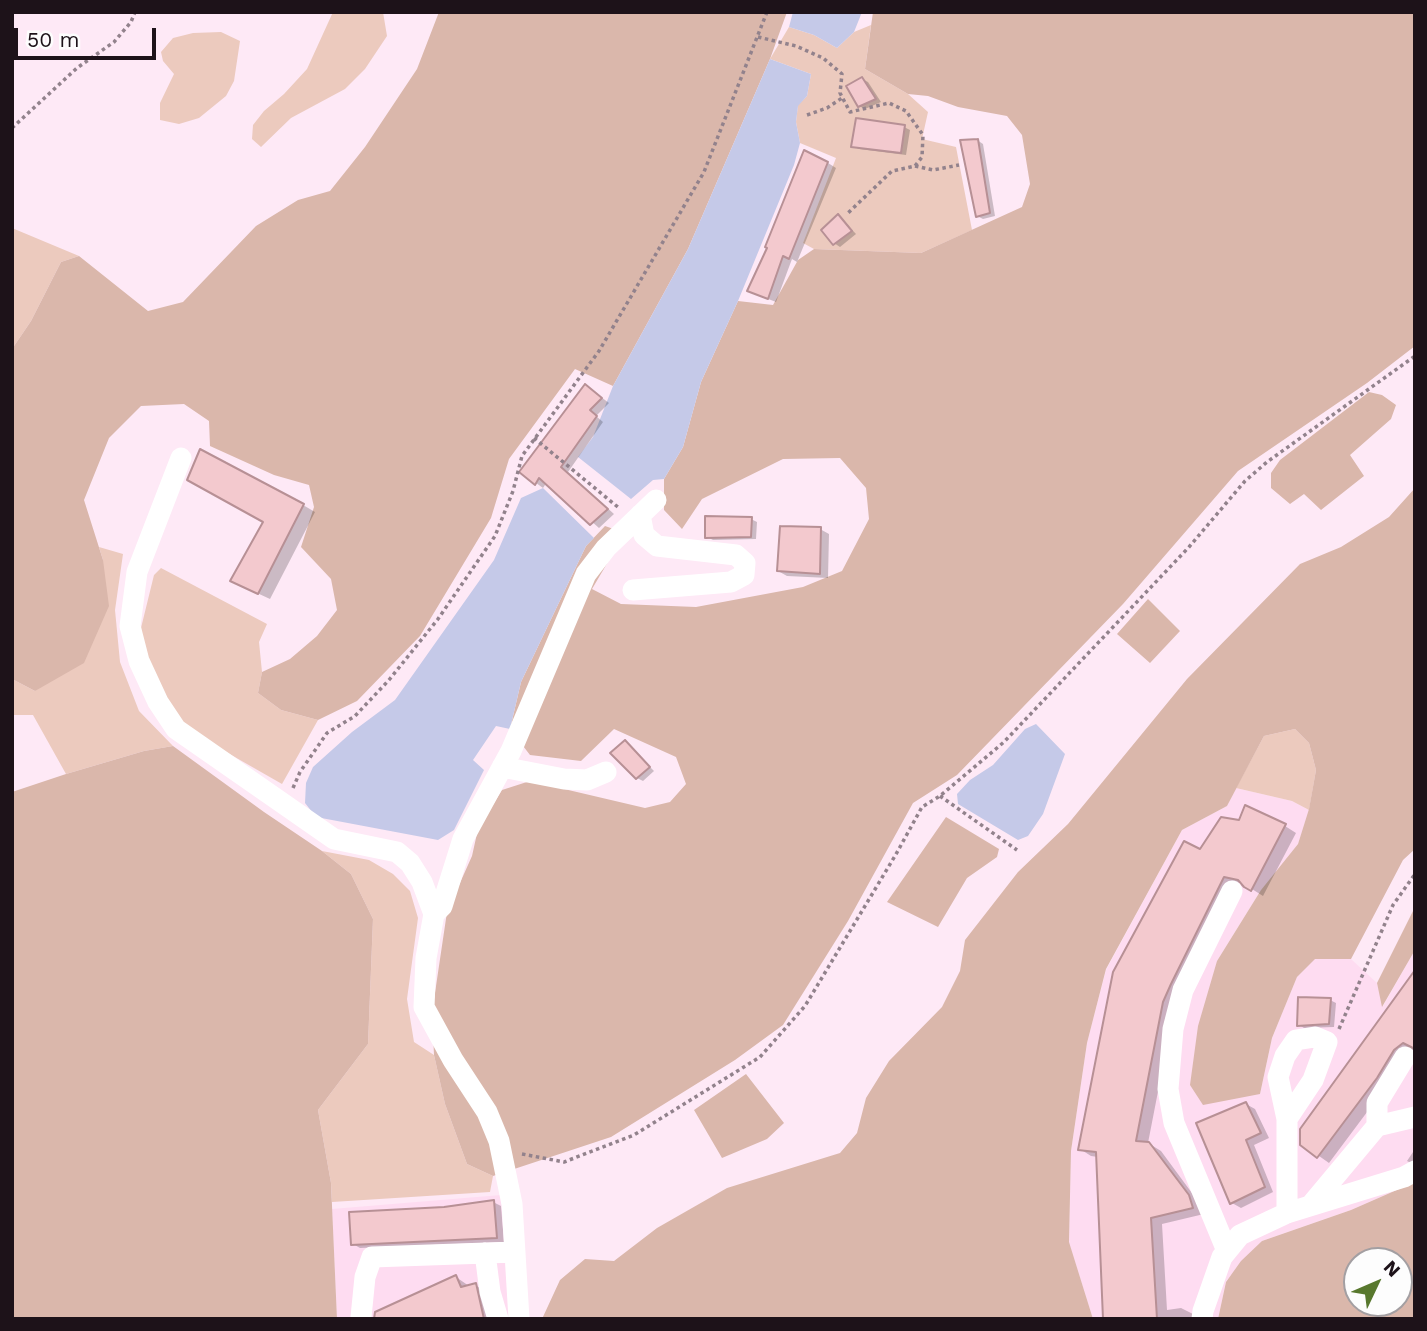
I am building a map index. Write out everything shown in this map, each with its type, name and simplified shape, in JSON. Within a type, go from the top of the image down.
[{"type":"street","points":[[181,458],[137,572],[130,626],[139,661],[158,702],[176,729],[334,839],[397,852],[410,863],[422,881],[434,914],[426,958],[424,1007],[453,1060],[487,1112],[499,1141],[512,1204],[519,1319]]},
{"type":"street","points":[[434,914],[442,906],[463,839],[511,751],[586,574],[634,516],[656,500]]},
{"type":"street","points":[[633,590],[730,582],[744,575],[745,563],[736,555],[657,546],[644,534],[634,516]]},
{"type":"street","points":[[502,767],[564,779],[587,779],[606,772]]},
{"type":"street","points":[[1227,1251],[1174,1123],[1168,1089],[1173,1028],[1183,990],[1232,891]]},
{"type":"street","points":[[1287,1119],[1313,1080],[1326,1042],[1315,1037],[1296,1040],[1285,1056],[1278,1077],[1287,1119],[1287,1213]]},
{"type":"street","points":[[1377,1126],[1377,1103],[1405,1057]]},
{"type":"street","points":[[1310,1206],[1377,1126],[1415,1117]]},
{"type":"street","points":[[1202,1319],[1222,1257],[1240,1235],[1287,1213],[1404,1177],[1415,1171]]},
{"type":"street","points":[[361,1317],[365,1277],[372,1257],[515,1252]]},
{"type":"street","points":[[485,1253],[490,1292],[498,1319]]},
{"type":"path","points":[[12,128],[77,68],[114,42],[131,22],[135,12]]},
{"type":"path","points":[[286,807],[299,772],[327,733],[355,716],[389,680],[438,620],[495,536],[513,491],[522,456],[599,351],[704,172],[767,12]]},
{"type":"path","points":[[758,37],[796,46],[822,58],[842,74],[839,93],[850,112],[888,103],[906,111],[923,135],[922,157],[915,166]]},
{"type":"path","points":[[807,115],[827,108],[842,98]]},
{"type":"path","points":[[848,213],[892,171],[915,166],[933,170],[959,165]]},
{"type":"path","points":[[499,1141],[526,1156],[564,1162],[634,1135],[760,1056],[805,1006],[922,807],[940,796],[1004,742],[1189,547],[1245,481],[1267,462],[1415,356]]},
{"type":"path","points":[[534,438],[634,516]]},
{"type":"path","points":[[940,796],[1017,850]]},
{"type":"path","points":[[1326,1042],[1339,1029],[1393,905],[1415,874]]},
{"type":"shaded area","points":[[333,12],[383,12],[387,36],[365,69],[345,89],[291,118],[261,147],[252,139],[253,125],[307,69]]},
{"type":"shaded area","points":[[439,12],[787,12],[770,59],[688,249],[613,386],[575,369],[509,459],[491,518],[420,636],[357,701],[318,720],[281,710],[258,693],[262,672],[290,659],[317,636],[337,610],[331,579],[301,547],[314,507],[309,485],[274,475],[210,446],[209,421],[184,404],[141,406],[109,438],[84,500],[103,560],[109,606],[84,663],[35,691],[12,679],[12,349],[31,321],[61,262],[79,256],[148,311],[183,302],[256,226],[298,200],[330,191],[365,147],[417,69]]},
{"type":"shaded area","points":[[873,12],[1415,12],[1415,346],[1367,383],[1238,471],[1123,604],[957,775],[913,803],[848,921],[783,1025],[735,1060],[611,1137],[493,1176],[467,1164],[445,1104],[434,1055],[432,1013],[447,912],[472,856],[478,829],[502,790],[530,781],[645,808],[670,802],[686,784],[676,757],[614,729],[581,761],[530,755],[510,729],[521,682],[586,546],[605,526],[625,533],[592,589],[621,604],[696,607],[803,587],[842,571],[869,519],[866,488],[840,458],[783,459],[702,499],[682,529],[664,510],[664,479],[683,447],[701,382],[738,301],[773,305],[798,260],[814,249],[921,253],[1022,207],[1030,184],[1022,135],[1007,116],[958,107],[928,96],[908,94],[865,69]]},
{"type":"shaded area","points":[[871,25],[865,69],[908,94],[928,112],[922,139],[956,147],[972,230],[921,253],[814,249],[803,243],[836,158],[800,143],[796,122],[798,105],[807,96],[811,74],[770,59],[789,27],[814,35],[837,48],[854,32]]},
{"type":"shaded area","points":[[221,32],[240,41],[234,81],[226,96],[199,118],[179,124],[160,120],[160,103],[174,74],[163,61],[161,52],[173,38],[193,33]]},
{"type":"shaded area","points":[[12,228],[79,256],[61,262],[31,321],[12,349]]},
{"type":"shaded area","points":[[1369,392],[1382,395],[1396,405],[1391,419],[1350,455],[1364,476],[1321,510],[1304,494],[1290,504],[1271,488],[1271,473],[1280,460]]},
{"type":"shaded area","points":[[1415,488],[1415,849],[1403,860],[1351,959],[1315,959],[1297,977],[1272,1038],[1260,1094],[1203,1105],[1190,1085],[1198,1026],[1217,961],[1261,890],[1298,844],[1309,809],[1316,770],[1309,743],[1295,729],[1264,736],[1227,806],[1182,830],[1106,969],[1087,1043],[1071,1151],[1069,1242],[1093,1319],[542,1319],[560,1280],[585,1259],[614,1261],[657,1228],[727,1188],[840,1153],[857,1133],[866,1098],[889,1061],[942,1007],[960,971],[965,940],[1018,872],[1068,824],[1187,679],[1300,564],[1341,547],[1389,517]]},
{"type":"shaded area","points":[[99,547],[123,554],[115,610],[120,662],[139,711],[173,746],[144,751],[66,774],[33,715],[12,715],[12,679],[35,691],[103,560]]},
{"type":"shaded area","points":[[161,568],[267,624],[259,642],[262,672],[258,693],[281,710],[318,720],[282,784],[212,744],[178,720],[144,648],[141,628],[154,575]]},
{"type":"shaded area","points":[[1148,599],[1180,631],[1150,663],[1117,634]]},
{"type":"shaded area","points":[[1295,729],[1309,743],[1316,770],[1309,810],[1292,801],[1236,788],[1264,736]]},
{"type":"shaded area","points":[[173,746],[351,874],[373,919],[368,1044],[318,1110],[331,1183],[337,1319],[12,1319],[12,792],[144,751]]},
{"type":"shaded area","points":[[1236,788],[1292,801],[1309,810],[1298,844],[1261,890],[1217,961],[1260,1094],[1272,1038],[1297,977],[1315,958],[1351,959],[1377,983],[1383,1006],[1415,950],[1415,1182],[1351,1210],[1262,1241],[1226,1281],[1218,1319],[1093,1319],[1069,1243],[1071,1151],[1087,1043],[1106,970],[1182,830],[1227,806]]},
{"type":"shaded area","points":[[946,817],[999,849],[997,857],[967,878],[938,927],[887,902]]},
{"type":"shaded area","points":[[322,851],[369,860],[393,874],[410,891],[418,918],[407,999],[414,1042],[434,1055],[445,1104],[467,1164],[493,1176],[490,1192],[332,1202],[318,1110],[368,1044],[373,919],[351,874]]},
{"type":"shaded area","points":[[1415,907],[1415,950],[1382,1007],[1377,983]]},
{"type":"shaded area","points":[[746,1074],[784,1123],[767,1139],[722,1158],[694,1110]]},
{"type":"shaded area","points":[[1415,1182],[1415,1319],[1218,1319],[1226,1282],[1241,1261],[1262,1241],[1351,1210]]},
{"type":"shaded area","points":[[501,1195],[510,1319],[337,1319],[332,1209]]},
{"type":"water","points":[[793,12],[862,12],[854,32],[837,48],[814,35],[789,27]]},
{"type":"water","points":[[770,59],[811,74],[807,96],[798,106],[796,122],[800,143],[794,165],[738,301],[701,382],[683,447],[664,479],[653,480],[631,499],[578,457],[593,437],[613,386],[688,249]]},
{"type":"water","points":[[543,488],[594,538],[586,546],[521,682],[510,729],[496,726],[473,760],[484,770],[454,830],[438,840],[316,817],[305,803],[306,783],[313,767],[352,732],[395,700],[494,560],[521,498]]},
{"type":"water","points":[[1036,724],[1065,754],[1043,814],[1028,836],[1018,840],[958,804],[957,794],[970,780],[993,765],[1025,729]]},
{"type":"building","points":[[862,77],[876,99],[858,107],[846,86]]},
{"type":"building","points":[[856,118],[905,125],[901,153],[851,147]]},
{"type":"building","points":[[978,139],[990,213],[976,217],[960,140]]},
{"type":"building","points":[[804,150],[828,162],[789,259],[783,256],[768,299],[747,291],[767,248],[765,247]]},
{"type":"building","points":[[838,214],[852,231],[833,245],[821,230]]},
{"type":"building","points":[[585,384],[602,398],[590,410],[597,416],[561,467],[608,509],[590,525],[539,478],[535,485],[519,472]]},
{"type":"building","points":[[200,449],[304,504],[258,594],[230,581],[263,522],[187,480]]},
{"type":"building","points":[[705,516],[752,517],[751,537],[705,538]]},
{"type":"building","points":[[780,526],[821,527],[820,574],[777,571]]},
{"type":"building","points":[[625,740],[650,767],[636,779],[610,753]]},
{"type":"building","points":[[1245,805],[1286,824],[1251,891],[1238,880],[1224,877],[1171,984],[1163,1002],[1136,1141],[1149,1142],[1189,1195],[1193,1208],[1151,1218],[1157,1319],[1103,1319],[1096,1152],[1078,1150],[1113,972],[1184,841],[1200,849],[1221,817],[1239,820]]},
{"type":"building","points":[[1415,970],[1415,1049],[1403,1043],[1394,1050],[1377,1078],[1317,1158],[1300,1145],[1300,1129]]},
{"type":"building","points":[[1298,997],[1331,998],[1329,1024],[1297,1026]]},
{"type":"building","points":[[1246,1102],[1261,1133],[1246,1140],[1265,1187],[1230,1204],[1196,1123]]},
{"type":"building","points":[[494,1200],[497,1238],[351,1245],[349,1212],[444,1207]]},
{"type":"building","points":[[456,1275],[461,1287],[476,1283],[484,1319],[374,1319],[375,1312]]}]
